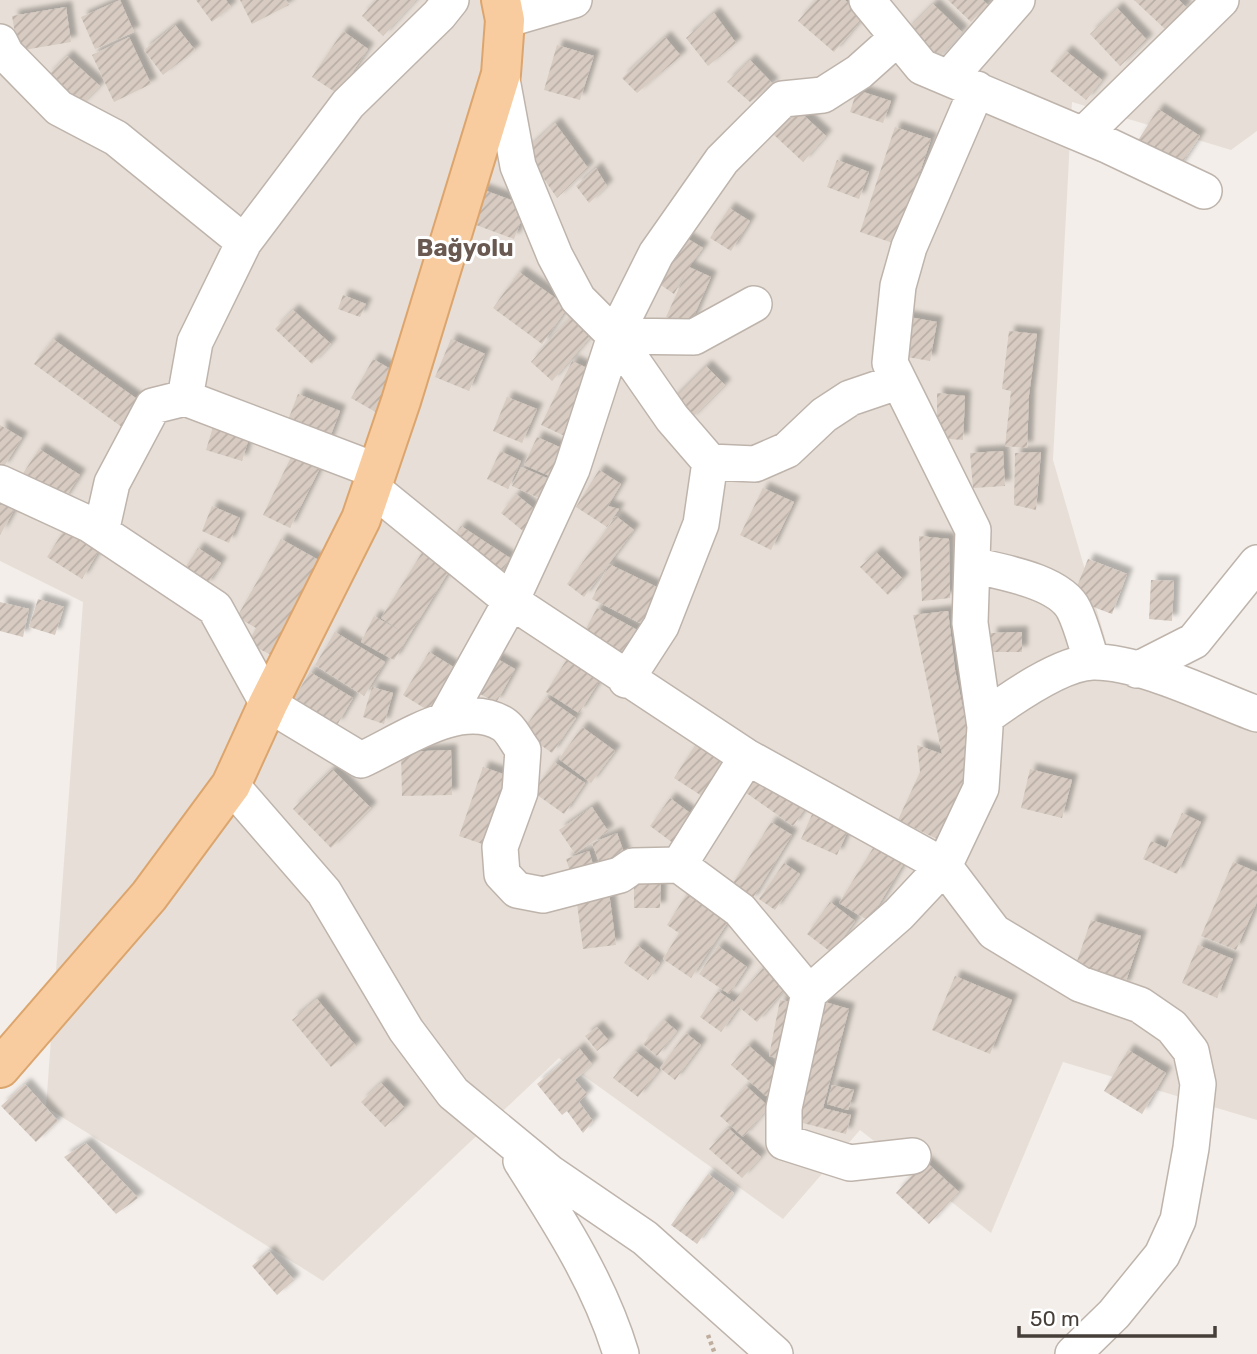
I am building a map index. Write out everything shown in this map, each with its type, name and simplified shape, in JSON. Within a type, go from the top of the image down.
[{"type":"main road","points":[[0,1068],[149,896],[231,785],[268,704],[361,519],[501,75],[503,10]]},
{"type":"street","points":[[185,398],[194,342],[244,242],[348,104],[451,0]]},
{"type":"street","points":[[503,10],[575,0]]},
{"type":"street","points":[[867,0],[922,67],[1083,135],[1204,191]]},
{"type":"street","points":[[913,1156],[850,1163],[784,1142],[784,1108],[809,993],[899,914],[944,866],[981,788],[984,718],[970,623],[973,530],[897,382],[890,363],[898,286],[963,84],[1017,0]]},
{"type":"street","points":[[1083,135],[1221,0]]},
{"type":"street","points":[[446,718],[511,601],[572,469],[615,335],[656,254],[722,160],[783,99],[823,95],[859,72],[897,38]]},
{"type":"street","points":[[0,42],[6,54],[59,108],[116,138],[244,242]]},
{"type":"street","points":[[501,75],[517,166],[555,256],[578,299],[615,335],[672,418],[710,462],[754,464],[786,450],[824,415],[850,398],[897,382]]},
{"type":"street","points":[[615,335],[694,337],[754,304]]},
{"type":"street","points":[[101,532],[112,483],[153,406],[185,398],[374,479],[511,601],[626,680],[747,757],[944,866],[994,932],[1080,984],[1140,1005],[1172,1027],[1191,1051],[1198,1084],[1191,1148],[1178,1220],[1162,1255],[1114,1314],[1073,1354]]},
{"type":"street","points":[[626,680],[661,626],[701,524],[710,462]]},
{"type":"street","points":[[0,483],[101,532],[215,608],[268,704],[361,760],[446,718],[473,715],[504,724],[523,750],[520,792],[500,847],[502,874],[517,890],[543,895],[621,875],[633,866],[680,865],[740,910],[809,993]]},
{"type":"street","points":[[1138,670],[1194,641],[1257,563]]},
{"type":"street","points":[[972,565],[1036,582],[1061,596],[1073,608],[1092,662]]},
{"type":"street","points":[[984,718],[1014,695],[1054,674],[1092,662],[1138,670],[1257,714]]},
{"type":"street","points":[[680,865],[747,757]]},
{"type":"street","points":[[231,785],[324,892],[406,1030],[453,1093],[550,1173],[645,1238],[775,1354]]},
{"type":"street","points":[[507,1137],[572,1241],[612,1325],[621,1354]]},
{"type":"shaded area","points":[[0,0],[1257,0],[1257,131],[1231,150],[1072,102],[1053,460],[1107,645],[1257,700],[1257,1120],[1063,1062],[991,1233],[860,1130],[783,1219],[559,1058],[323,1281],[46,1107],[83,602],[0,561]]},
{"type":"building","points":[[120,0],[134,32],[95,49],[81,17]]},
{"type":"building","points":[[196,0],[226,0],[231,7],[212,22]]},
{"type":"building","points":[[240,0],[286,0],[289,5],[252,24]]},
{"type":"building","points":[[376,0],[416,0],[383,36],[362,16]]},
{"type":"building","points":[[816,0],[845,0],[864,17],[834,52],[798,21]]},
{"type":"building","points":[[948,0],[983,0],[988,5],[971,22]]},
{"type":"building","points":[[1134,0],[1179,0],[1186,7],[1165,29]]},
{"type":"building","points":[[933,4],[962,32],[936,60],[906,31]]},
{"type":"building","points":[[66,7],[71,42],[18,51],[12,16]]},
{"type":"building","points":[[1117,8],[1147,40],[1120,66],[1090,34]]},
{"type":"building","points":[[714,13],[736,43],[708,66],[686,38]]},
{"type":"building","points":[[175,25],[195,50],[163,75],[144,50]]},
{"type":"building","points":[[343,31],[368,49],[338,94],[312,77]]},
{"type":"building","points":[[129,37],[151,84],[114,102],[92,55]]},
{"type":"building","points":[[665,37],[681,56],[637,93],[622,78]]},
{"type":"building","points":[[557,45],[594,56],[580,100],[544,90]]},
{"type":"building","points":[[1066,51],[1102,80],[1086,100],[1050,71]]},
{"type":"building","points":[[67,56],[100,86],[79,107],[47,77]]},
{"type":"building","points":[[750,60],[773,84],[750,102],[727,82]]},
{"type":"building","points":[[857,90],[891,101],[883,123],[850,112]]},
{"type":"building","points":[[797,109],[826,136],[803,162],[774,135]]},
{"type":"building","points":[[1158,109],[1200,136],[1178,169],[1137,142]]},
{"type":"building","points":[[555,123],[588,168],[557,198],[525,151]]},
{"type":"building","points":[[895,127],[931,139],[896,244],[860,232]]},
{"type":"building","points":[[837,160],[869,172],[859,199],[827,187]]},
{"type":"building","points":[[596,168],[607,186],[589,203],[576,186]]},
{"type":"building","points":[[481,189],[527,206],[514,239],[468,222]]},
{"type":"building","points":[[729,208],[750,221],[731,251],[710,238]]},
{"type":"building","points":[[683,236],[703,248],[689,267],[711,277],[689,327],[666,317],[686,273],[674,294],[655,281]]},
{"type":"building","points":[[519,272],[568,307],[542,344],[493,308]]},
{"type":"building","points":[[343,295],[366,304],[360,317],[338,309]]},
{"type":"building","points":[[293,310],[331,344],[312,364],[275,329]]},
{"type":"building","points":[[571,316],[592,335],[552,381],[531,362]]},
{"type":"building","points":[[903,316],[937,322],[930,361],[896,355]]},
{"type":"building","points":[[1009,331],[1037,334],[1029,395],[1027,448],[1005,446],[1011,391],[1002,389]]},
{"type":"building","points":[[53,339],[144,404],[126,430],[34,364]]},
{"type":"building","points":[[451,339],[485,354],[469,391],[435,377]]},
{"type":"building","points":[[373,359],[401,375],[379,414],[351,398]]},
{"type":"building","points":[[572,361],[602,375],[571,439],[541,425]]},
{"type":"building","points":[[706,366],[725,385],[690,420],[671,401]]},
{"type":"building","points":[[937,393],[965,396],[963,440],[937,438]]},
{"type":"building","points":[[298,394],[340,411],[327,445],[285,428]]},
{"type":"building","points":[[507,397],[537,409],[522,443],[493,431]]},
{"type":"building","points":[[0,425],[22,438],[3,468],[0,466]]},
{"type":"building","points":[[213,427],[249,438],[242,461],[206,450]]},
{"type":"building","points":[[537,437],[566,450],[554,478],[524,465]]},
{"type":"building","points":[[39,449],[80,475],[63,501],[22,475]]},
{"type":"building","points":[[500,451],[521,461],[508,489],[487,479]]},
{"type":"building","points":[[1003,451],[1005,486],[973,488],[970,453]]},
{"type":"building","points":[[1041,452],[1036,510],[1014,505],[1015,453]]},
{"type":"building","points":[[292,455],[320,468],[290,528],[263,515]]},
{"type":"building","points":[[521,467],[547,478],[539,498],[512,486]]},
{"type":"building","points":[[599,470],[621,484],[608,506],[619,509],[607,527],[576,507]]},
{"type":"building","points":[[763,488],[794,502],[771,550],[740,535]]},
{"type":"building","points":[[516,494],[538,512],[523,531],[501,513]]},
{"type":"building","points":[[0,495],[17,505],[0,535]]},
{"type":"building","points":[[212,506],[240,518],[229,543],[202,531]]},
{"type":"building","points":[[616,516],[634,530],[584,597],[567,584]]},
{"type":"building","points":[[461,526],[510,558],[497,578],[448,545]]},
{"type":"building","points":[[66,527],[100,549],[82,579],[47,557]]},
{"type":"building","points":[[919,536],[949,539],[950,598],[922,601]]},
{"type":"building","points":[[281,539],[324,563],[273,656],[248,643],[256,628],[237,617]]},
{"type":"building","points":[[198,548],[221,563],[206,586],[183,571]]},
{"type":"building","points":[[423,551],[451,568],[394,660],[361,642],[374,616],[401,631],[381,618]]},
{"type":"building","points":[[876,552],[903,579],[888,595],[860,567]]},
{"type":"building","points":[[1088,559],[1127,574],[1112,614],[1072,599]]},
{"type":"building","points":[[609,564],[663,590],[646,626],[592,599]]},
{"type":"building","points":[[1151,580],[1174,581],[1172,621],[1149,619]]},
{"type":"building","points":[[38,599],[64,607],[55,635],[29,627]]},
{"type":"building","points":[[0,602],[29,609],[23,637],[0,631]]},
{"type":"building","points":[[597,608],[639,631],[624,659],[582,636]]},
{"type":"building","points":[[948,611],[955,670],[971,748],[961,790],[941,841],[898,820],[920,772],[917,745],[942,754],[913,615]]},
{"type":"building","points":[[335,632],[385,662],[364,696],[315,665]]},
{"type":"building","points":[[1022,632],[1022,652],[991,652],[991,633]]},
{"type":"building","points":[[429,652],[460,671],[434,714],[403,695]]},
{"type":"building","points":[[492,656],[515,669],[496,703],[473,690]]},
{"type":"building","points":[[567,659],[600,680],[579,713],[546,692]]},
{"type":"building","points":[[310,672],[353,698],[337,725],[294,698]]},
{"type":"building","points":[[372,687],[393,693],[384,724],[363,717]]},
{"type":"building","points":[[546,697],[576,718],[552,753],[522,732]]},
{"type":"building","points":[[582,727],[615,751],[591,783],[559,759]]},
{"type":"building","points":[[696,744],[730,767],[708,800],[674,778]]},
{"type":"building","points":[[451,750],[452,795],[402,796],[401,752]]},
{"type":"building","points":[[554,762],[585,783],[564,814],[533,792]]},
{"type":"building","points":[[483,767],[515,778],[491,847],[459,836]]},
{"type":"building","points":[[332,769],[371,808],[331,848],[293,809]]},
{"type":"building","points":[[1030,769],[1072,780],[1062,818],[1021,808]]},
{"type":"building","points":[[758,773],[806,807],[793,826],[745,792]]},
{"type":"building","points":[[670,798],[698,819],[677,846],[650,826]]},
{"type":"building","points":[[592,807],[608,831],[575,854],[559,830]]},
{"type":"building","points":[[814,810],[850,826],[837,855],[801,839]]},
{"type":"building","points":[[1182,813],[1201,822],[1177,874],[1143,859],[1151,841],[1166,848]]},
{"type":"building","points":[[771,822],[792,835],[751,901],[730,888]]},
{"type":"building","points":[[617,833],[627,861],[602,870],[592,843]]},
{"type":"building","points":[[875,845],[904,863],[869,921],[839,903]]},
{"type":"building","points":[[589,851],[595,872],[573,880],[566,859]]},
{"type":"building","points":[[1233,862],[1257,872],[1257,902],[1236,950],[1201,936]]},
{"type":"building","points":[[784,863],[800,874],[775,910],[759,899]]},
{"type":"building","points":[[661,875],[660,908],[634,908],[634,876]]},
{"type":"building","points":[[609,892],[616,945],[583,949],[576,896]]},
{"type":"building","points":[[688,892],[730,919],[691,978],[663,959],[679,933],[667,925]]},
{"type":"building","points":[[830,902],[855,921],[832,953],[807,934]]},
{"type":"building","points":[[1091,920],[1141,936],[1124,987],[1074,970]]},
{"type":"building","points":[[637,945],[660,963],[648,980],[624,963]]},
{"type":"building","points":[[1198,945],[1233,959],[1217,998],[1182,983]]},
{"type":"building","points":[[718,946],[747,967],[729,994],[699,974]]},
{"type":"building","points":[[763,968],[786,988],[757,1022],[739,1007],[721,1032],[700,1017],[718,991],[734,1002]]},
{"type":"building","points":[[955,976],[1012,1000],[990,1054],[932,1030]]},
{"type":"building","points":[[317,999],[356,1046],[331,1067],[292,1020]]},
{"type":"building","points":[[780,1000],[797,1003],[785,1060],[769,1056]]},
{"type":"building","points":[[818,1000],[849,1009],[823,1108],[851,1115],[846,1134],[787,1119]]},
{"type":"building","points":[[664,1020],[677,1031],[657,1056],[643,1044]]},
{"type":"building","points":[[597,1027],[609,1041],[597,1051],[585,1036]]},
{"type":"building","points":[[686,1033],[701,1045],[675,1080],[660,1068]]},
{"type":"building","points":[[748,1045],[783,1076],[766,1096],[731,1065]]},
{"type":"building","points":[[579,1048],[592,1064],[575,1080],[587,1094],[579,1102],[593,1121],[583,1133],[567,1111],[562,1115],[537,1084]]},
{"type":"building","points":[[1128,1050],[1166,1073],[1142,1114],[1104,1091]]},
{"type":"building","points":[[635,1051],[659,1070],[638,1097],[613,1078]]},
{"type":"building","points":[[381,1083],[405,1108],[385,1127],[361,1102]]},
{"type":"building","points":[[25,1084],[58,1121],[36,1142],[1,1106]]},
{"type":"building","points":[[832,1085],[854,1090],[848,1110],[827,1104]]},
{"type":"building","points":[[746,1086],[769,1107],[743,1137],[720,1116]]},
{"type":"building","points":[[728,1128],[761,1157],[742,1178],[709,1149]]},
{"type":"building","points":[[86,1143],[138,1198],[116,1214],[64,1157]]},
{"type":"building","points":[[925,1161],[959,1192],[929,1224],[896,1193]]},
{"type":"building","points":[[708,1174],[734,1193],[697,1244],[671,1225]]},
{"type":"building","points":[[269,1251],[294,1280],[277,1295],[252,1266]]},
{"type":"district","name":"Bağyolu","points":[[465,248]]}]
